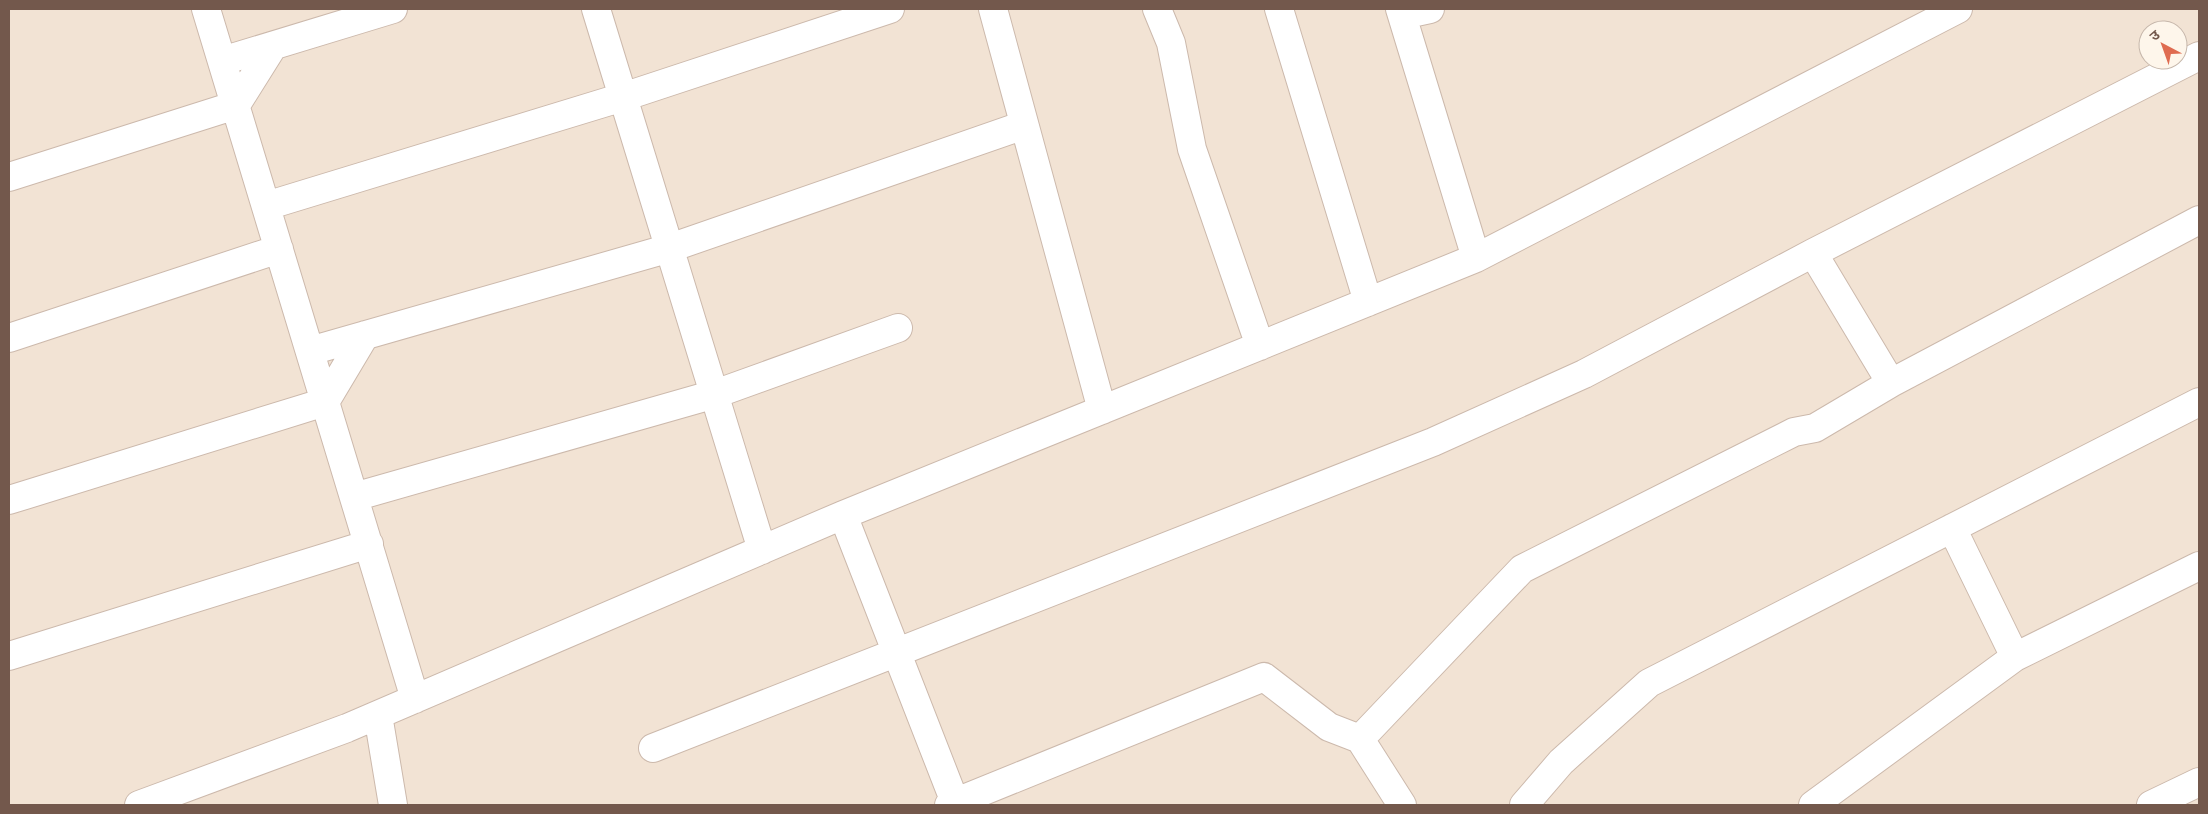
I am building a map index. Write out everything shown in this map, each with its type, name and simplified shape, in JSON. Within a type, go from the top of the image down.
[{"type":"street","points":[[206,9],[415,698]]},
{"type":"street","points":[[222,61],[393,9]]},
{"type":"street","points":[[596,9],[762,550]]},
{"type":"street","points":[[266,206],[623,97],[890,9]]},
{"type":"street","points":[[993,9],[1102,410]]},
{"type":"street","points":[[1157,9],[1171,43],[1192,149],[1260,346]]},
{"type":"street","points":[[1279,9],[1368,302]]},
{"type":"street","points":[[1430,9],[1401,12],[1476,258]]},
{"type":"street","points":[[139,805],[378,714],[843,515],[1476,258],[1958,9]]},
{"type":"street","points":[[9,177],[236,105],[273,46]]},
{"type":"street","points":[[653,748],[1433,442],[1584,374],[1813,253],[2199,56]]},
{"type":"street","points":[[310,351],[670,248],[1024,125]]},
{"type":"street","points":[[1360,738],[1522,569],[1794,432],[1815,428],[1891,383],[2199,220]]},
{"type":"street","points":[[9,338],[279,249]]},
{"type":"street","points":[[1813,253],[1891,383]]},
{"type":"street","points":[[354,497],[715,394],[898,328]]},
{"type":"street","points":[[9,500],[326,402],[365,335]]},
{"type":"street","points":[[1524,805],[1561,762],[1649,682],[2199,402]]},
{"type":"street","points":[[843,515],[954,804],[1264,678],[1328,727],[1360,738],[1402,805]]},
{"type":"street","points":[[1952,528],[2015,657]]},
{"type":"street","points":[[9,656],[369,544]]},
{"type":"street","points":[[1813,805],[2015,657],[2199,566]]},
{"type":"street","points":[[378,714],[393,805]]},
{"type":"street","points":[[2151,805],[2199,782]]},
{"type":"shaded area","points":[[9,9],[2199,9],[2199,805],[9,805]]}]
